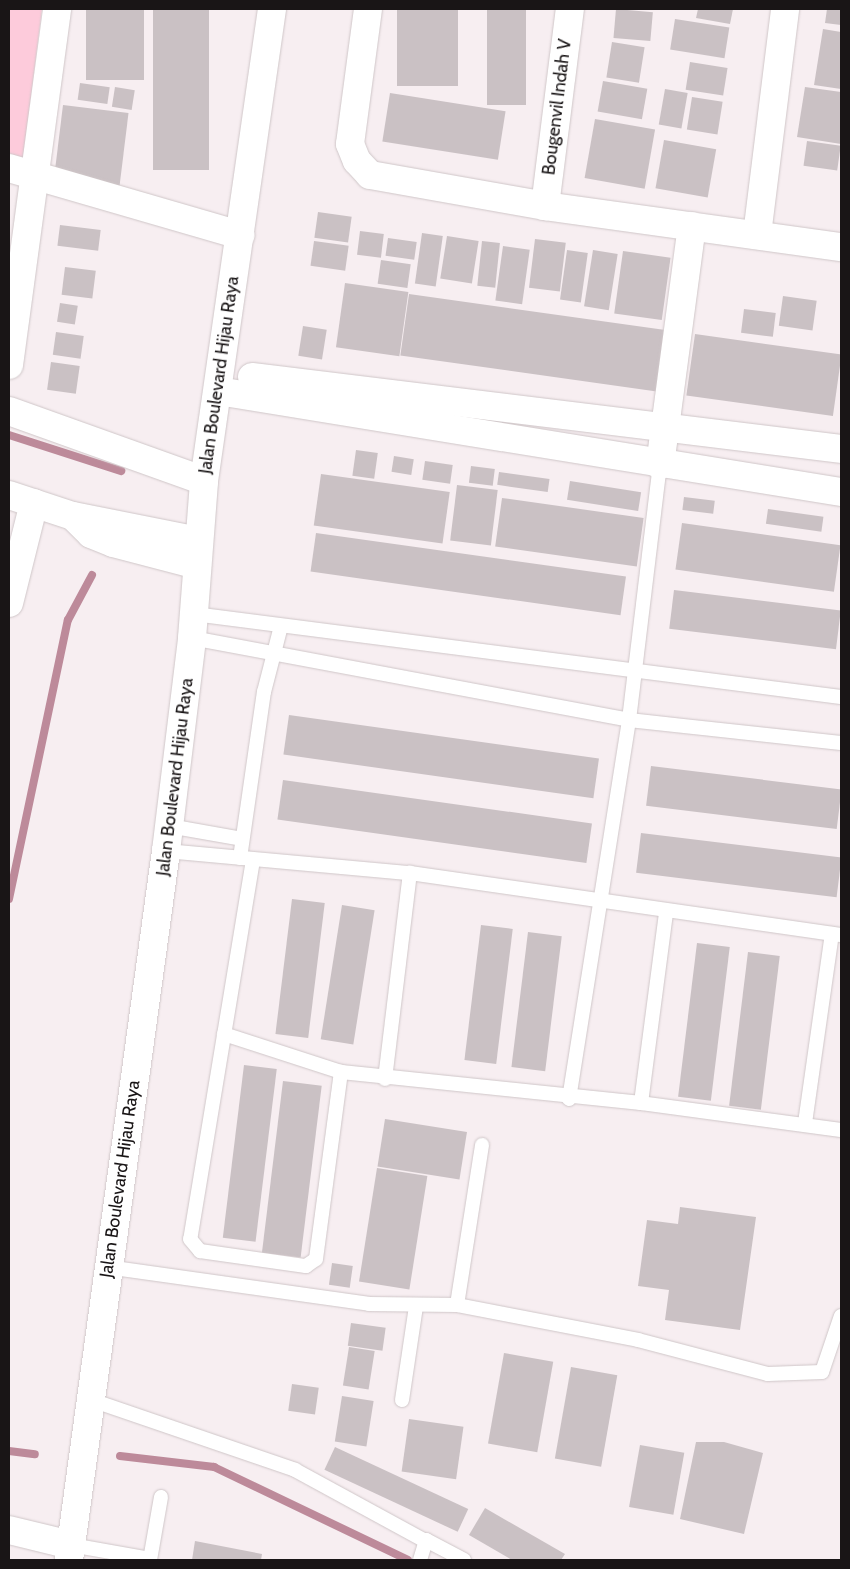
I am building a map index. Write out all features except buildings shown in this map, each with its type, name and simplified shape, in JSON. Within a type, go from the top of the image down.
[{"type":"street","points":[[9,365],[21,172],[57,9]]},
{"type":"street","name":"Jalan Boulevard Hijau Raya","points":[[70,1553],[108,1267],[180,840],[201,631],[198,553],[204,481],[272,9]]},
{"type":"street","points":[[368,9],[350,144],[357,161],[370,175],[545,206],[841,247]]},
{"type":"street","name":"Bougenvil Indah V","points":[[545,206],[570,9]]},
{"type":"street","points":[[756,235],[785,9]]},
{"type":"street","points":[[21,172],[240,235]]},
{"type":"street","points":[[660,465],[668,424],[692,226]]},
{"type":"street","points":[[219,382],[288,390],[668,424],[841,449]]},
{"type":"street","points":[[288,390],[349,415],[841,492]]},
{"type":"street","points":[[9,411],[204,481]]},
{"type":"street","points":[[9,603],[21,499],[198,553]]},
{"type":"street","points":[[9,1530],[70,1553]]},
{"type":"lane","points":[[569,1099],[636,672],[660,465]]},
{"type":"lane","points":[[201,631],[225,618],[841,697]]},
{"type":"lane","points":[[281,626],[276,653],[264,692],[242,839],[246,859],[224,1034],[190,1239],[200,1251],[306,1266],[316,1259],[342,1072]]},
{"type":"lane","points":[[201,631],[246,647],[629,720],[841,743]]},
{"type":"lane","points":[[180,840],[216,834],[242,839]]},
{"type":"lane","points":[[180,840],[213,856],[410,873],[666,912],[837,934],[806,1124]]},
{"type":"lane","points":[[385,1079],[410,873]]},
{"type":"lane","points":[[641,1103],[666,912]]},
{"type":"lane","points":[[224,1034],[342,1072],[385,1079],[569,1099],[641,1103],[841,1130]]},
{"type":"lane","points":[[457,1305],[482,1145]]},
{"type":"lane","points":[[108,1267],[369,1304],[457,1305],[638,1340],[768,1374],[822,1372],[841,1316]]},
{"type":"lane","points":[[402,1400],[416,1306]]},
{"type":"lane","points":[[90,1408],[295,1470],[425,1541],[464,1560]]},
{"type":"lane","points":[[70,1553],[99,1549],[150,1560],[161,1497]]},
{"type":"lane","points":[[420,1560],[425,1541]]},
{"type":"shaded area","points":[[9,9],[42,9],[23,160],[9,154]]},
{"type":"waterway","points":[[9,435],[121,471]]},
{"type":"waterway","points":[[9,899],[68,620],[92,575]]},
{"type":"waterway","points":[[9,1451],[35,1454]]},
{"type":"waterway","points":[[120,1456],[214,1467],[408,1560]]}]
